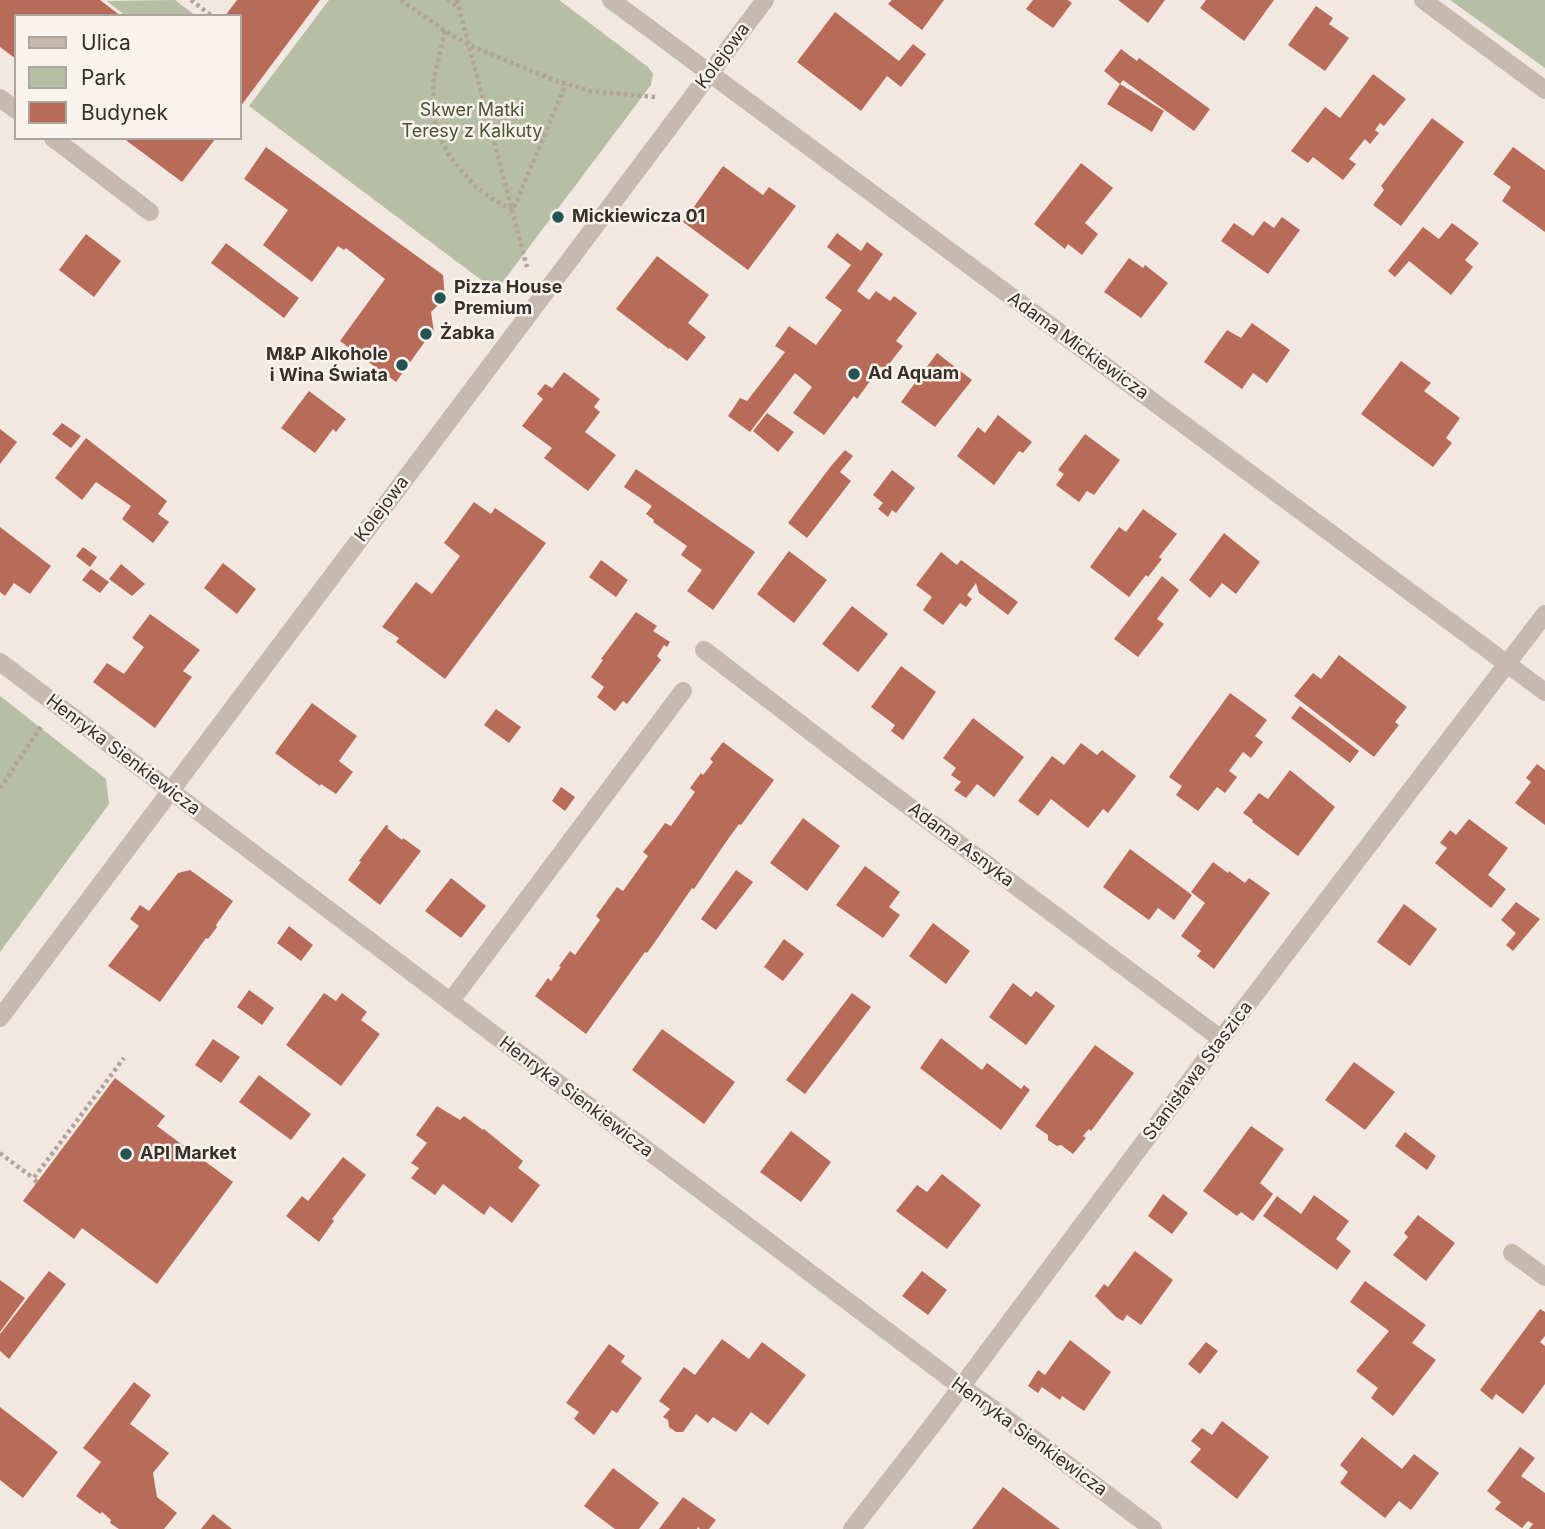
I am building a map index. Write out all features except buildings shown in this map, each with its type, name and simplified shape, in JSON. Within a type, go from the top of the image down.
[{"type":"street","name":"Adama Mickiewicza","points":[[611,0],[1545,692]]},
{"type":"street","name":"Kolejowa","points":[[0,1018],[765,0]]},
{"type":"street","points":[[1423,0],[1545,90]]},
{"type":"street","points":[[56,140],[150,212]]},
{"type":"street","name":"Stanisława Staszica","points":[[852,1529],[1545,614]]},
{"type":"street","name":"Adama Asnyka","points":[[704,650],[1221,1039]]},
{"type":"street","name":"Henryka Sienkiewicza","points":[[0,662],[1153,1529]]},
{"type":"street","points":[[450,1002],[683,691]]},
{"type":"street","points":[[1512,1253],[1545,1277]]},
{"type":"path","points":[[191,0],[209,14]]},
{"type":"path","points":[[401,0],[469,45],[566,84],[590,91],[654,97]]},
{"type":"path","points":[[447,0],[460,9]]},
{"type":"path","points":[[457,0],[527,267]]},
{"type":"path","points":[[445,31],[433,83],[434,120],[440,138],[450,157],[474,186],[513,210]]},
{"type":"path","points":[[513,210],[566,84]]},
{"type":"path","points":[[0,788],[44,723]]},
{"type":"path","points":[[0,1153],[35,1180],[124,1058]]},
{"type":"green space","points":[[175,0],[193,14],[123,14],[107,1]]},
{"type":"green space","name":"Skwer Matki Teresy z Kalkuty","points":[[329,0],[559,0],[648,67],[653,74],[651,85],[496,291],[249,106]]},
{"type":"green space","points":[[1450,0],[1545,0],[1545,68]]},
{"type":"green space","points":[[0,696],[106,779],[109,804],[0,952]]},
{"type":"place","name":"Mickiewicza 01","points":[[558,217]]},
{"type":"place","name":"Pizza House Premium","points":[[440,298]]},
{"type":"place","name":"Żabka","points":[[426,334]]},
{"type":"place","name":"M&P Alkohole i Wina Świata","points":[[402,365]]},
{"type":"place","name":"Ad Aquam","points":[[854,374]]},
{"type":"place","name":"API Market","points":[[126,1154]]}]
